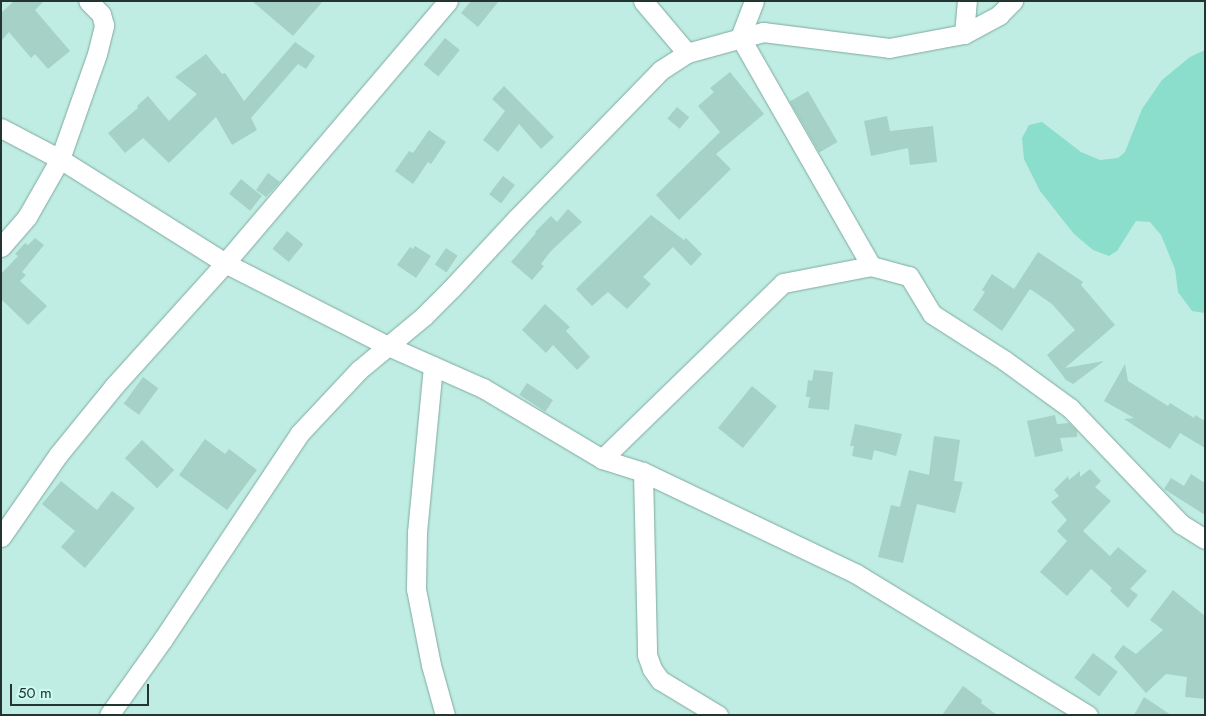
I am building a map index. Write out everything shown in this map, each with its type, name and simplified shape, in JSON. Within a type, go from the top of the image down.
[{"type":"street","points":[[1,247],[27,217],[60,158],[97,54],[104,25],[101,14],[88,1]]},
{"type":"street","points":[[1,537],[58,456],[114,386],[224,263],[448,1]]},
{"type":"street","points":[[643,1],[687,53]]},
{"type":"street","points":[[740,37],[754,1]]},
{"type":"street","points":[[964,34],[967,1]]},
{"type":"street","points":[[109,715],[163,639],[299,434],[346,383],[451,290],[516,219],[661,70],[687,53],[763,32],[889,48],[964,34],[999,15],[1013,1]]},
{"type":"street","points":[[740,37],[871,266]]},
{"type":"street","points":[[1,128],[60,158],[224,263],[388,346],[483,388],[602,459],[643,472],[855,573],[1088,715]]},
{"type":"street","points":[[602,459],[784,283],[871,266],[909,276],[932,314],[1004,360],[1070,408],[1181,524],[1205,538]]},
{"type":"street","points":[[433,366],[417,532],[416,590],[431,666],[445,715]]},
{"type":"street","points":[[643,472],[648,655],[652,669],[660,680],[718,715]]},
{"type":"shaded area","points":[[1205,50],[1205,313],[1192,311],[1178,292],[1175,269],[1161,235],[1150,222],[1136,221],[1117,251],[1109,256],[1093,250],[1074,234],[1040,191],[1024,159],[1022,138],[1029,125],[1042,122],[1081,152],[1100,160],[1118,158],[1125,152],[1142,109],[1162,80],[1190,57]]},
{"type":"building","points":[[14,1],[44,1],[35,10],[70,51],[48,69],[35,54],[31,58],[9,32],[1,41],[1,13]]},
{"type":"building","points":[[252,1],[323,1],[293,36]]},
{"type":"building","points":[[471,1],[499,1],[478,27],[461,13]]},
{"type":"building","points":[[445,38],[460,50],[438,76],[424,64]]},
{"type":"building","points":[[295,42],[315,56],[306,69],[298,64],[251,118],[257,130],[232,145],[216,117],[169,163],[143,138],[125,153],[108,133],[138,108],[137,106],[148,96],[169,121],[197,94],[175,77],[206,54],[222,74],[225,73],[244,101]]},
{"type":"building","points":[[730,72],[764,114],[716,154],[731,169],[679,220],[656,195],[720,132],[698,106],[714,92],[710,88]]},
{"type":"building","points":[[504,86],[554,137],[541,149],[519,124],[498,152],[483,140],[505,111],[492,99]]},
{"type":"building","points":[[808,91],[838,142],[819,153],[790,102]]},
{"type":"building","points":[[677,107],[689,117],[680,129],[667,118]]},
{"type":"building","points":[[887,116],[890,131],[933,126],[937,162],[910,165],[908,148],[871,156],[864,121]]},
{"type":"building","points":[[429,130],[446,142],[431,164],[428,162],[413,184],[395,171],[409,151],[413,153]]},
{"type":"building","points":[[268,173],[280,182],[266,197],[256,190]]},
{"type":"building","points":[[503,176],[515,185],[501,203],[489,194]]},
{"type":"building","points":[[241,179],[262,196],[250,211],[229,194]]},
{"type":"building","points":[[568,209],[582,222],[551,251],[541,264],[544,266],[532,280],[511,262],[535,232],[551,216],[557,222]]},
{"type":"building","points":[[651,215],[684,240],[686,238],[702,254],[691,266],[673,247],[643,277],[651,284],[627,309],[608,292],[592,306],[576,289]]},
{"type":"building","points":[[287,231],[303,244],[289,262],[273,249]]},
{"type":"building","points":[[35,238],[44,245],[22,272],[26,275],[20,281],[47,306],[28,325],[1,299],[1,274],[18,256],[15,254],[25,243],[28,245]]},
{"type":"building","points":[[415,246],[431,256],[416,278],[397,265],[410,247],[413,249]]},
{"type":"building","points":[[446,248],[458,256],[446,272],[435,265]]},
{"type":"building","points":[[1038,252],[1083,282],[1081,285],[1115,325],[1065,368],[1104,361],[1073,384],[1066,380],[1047,355],[1075,330],[1052,304],[1030,289],[1002,331],[973,310],[985,292],[982,290],[992,274],[1014,289]]},
{"type":"building","points":[[545,304],[570,327],[566,331],[590,357],[577,370],[553,345],[546,353],[522,330]]},
{"type":"building","points":[[1125,364],[1128,381],[1168,406],[1170,403],[1194,418],[1195,415],[1205,421],[1205,448],[1180,433],[1170,449],[1124,419],[1134,418],[1104,401]]},
{"type":"building","points":[[814,370],[833,372],[829,410],[808,408],[810,397],[806,397],[808,380],[812,381]]},
{"type":"building","points":[[143,377],[158,388],[139,415],[124,404]]},
{"type":"building","points":[[527,383],[553,400],[545,412],[519,395]]},
{"type":"building","points":[[752,386],[777,406],[743,448],[718,428]]},
{"type":"building","points":[[1055,415],[1057,424],[1069,423],[1077,431],[1077,437],[1060,438],[1063,451],[1035,457],[1027,421]]},
{"type":"building","points":[[855,424],[902,434],[896,456],[874,450],[872,460],[852,456],[854,446],[850,446]]},
{"type":"building","points":[[934,436],[960,440],[954,481],[963,482],[955,513],[917,504],[903,563],[878,557],[891,505],[900,507],[909,470],[929,475]]},
{"type":"building","points":[[205,439],[225,454],[229,449],[257,470],[227,510],[179,475]]},
{"type":"building","points":[[142,440],[174,470],[157,488],[125,458]]},
{"type":"building","points":[[1090,469],[1101,481],[1095,487],[1111,501],[1083,531],[1110,556],[1118,547],[1147,571],[1130,589],[1138,595],[1128,608],[1110,591],[1112,588],[1091,569],[1067,596],[1040,572],[1067,541],[1057,531],[1067,520],[1051,502],[1059,496],[1054,490],[1068,476],[1069,480],[1080,471],[1080,477]]},
{"type":"building","points":[[1191,474],[1205,483],[1205,515],[1164,489],[1171,478],[1184,486]]},
{"type":"building","points":[[61,481],[97,510],[112,491],[135,508],[85,568],[61,547],[75,531],[42,504]]},
{"type":"building","points":[[1173,590],[1205,616],[1205,699],[1185,697],[1187,677],[1166,674],[1146,693],[1114,657],[1123,645],[1136,654],[1163,630],[1150,620]]},
{"type":"building","points":[[1093,653],[1118,672],[1099,696],[1074,678]]},
{"type":"building","points":[[963,686],[982,700],[981,703],[997,715],[942,715]]},
{"type":"building","points":[[1144,697],[1171,715],[1134,715]]}]
